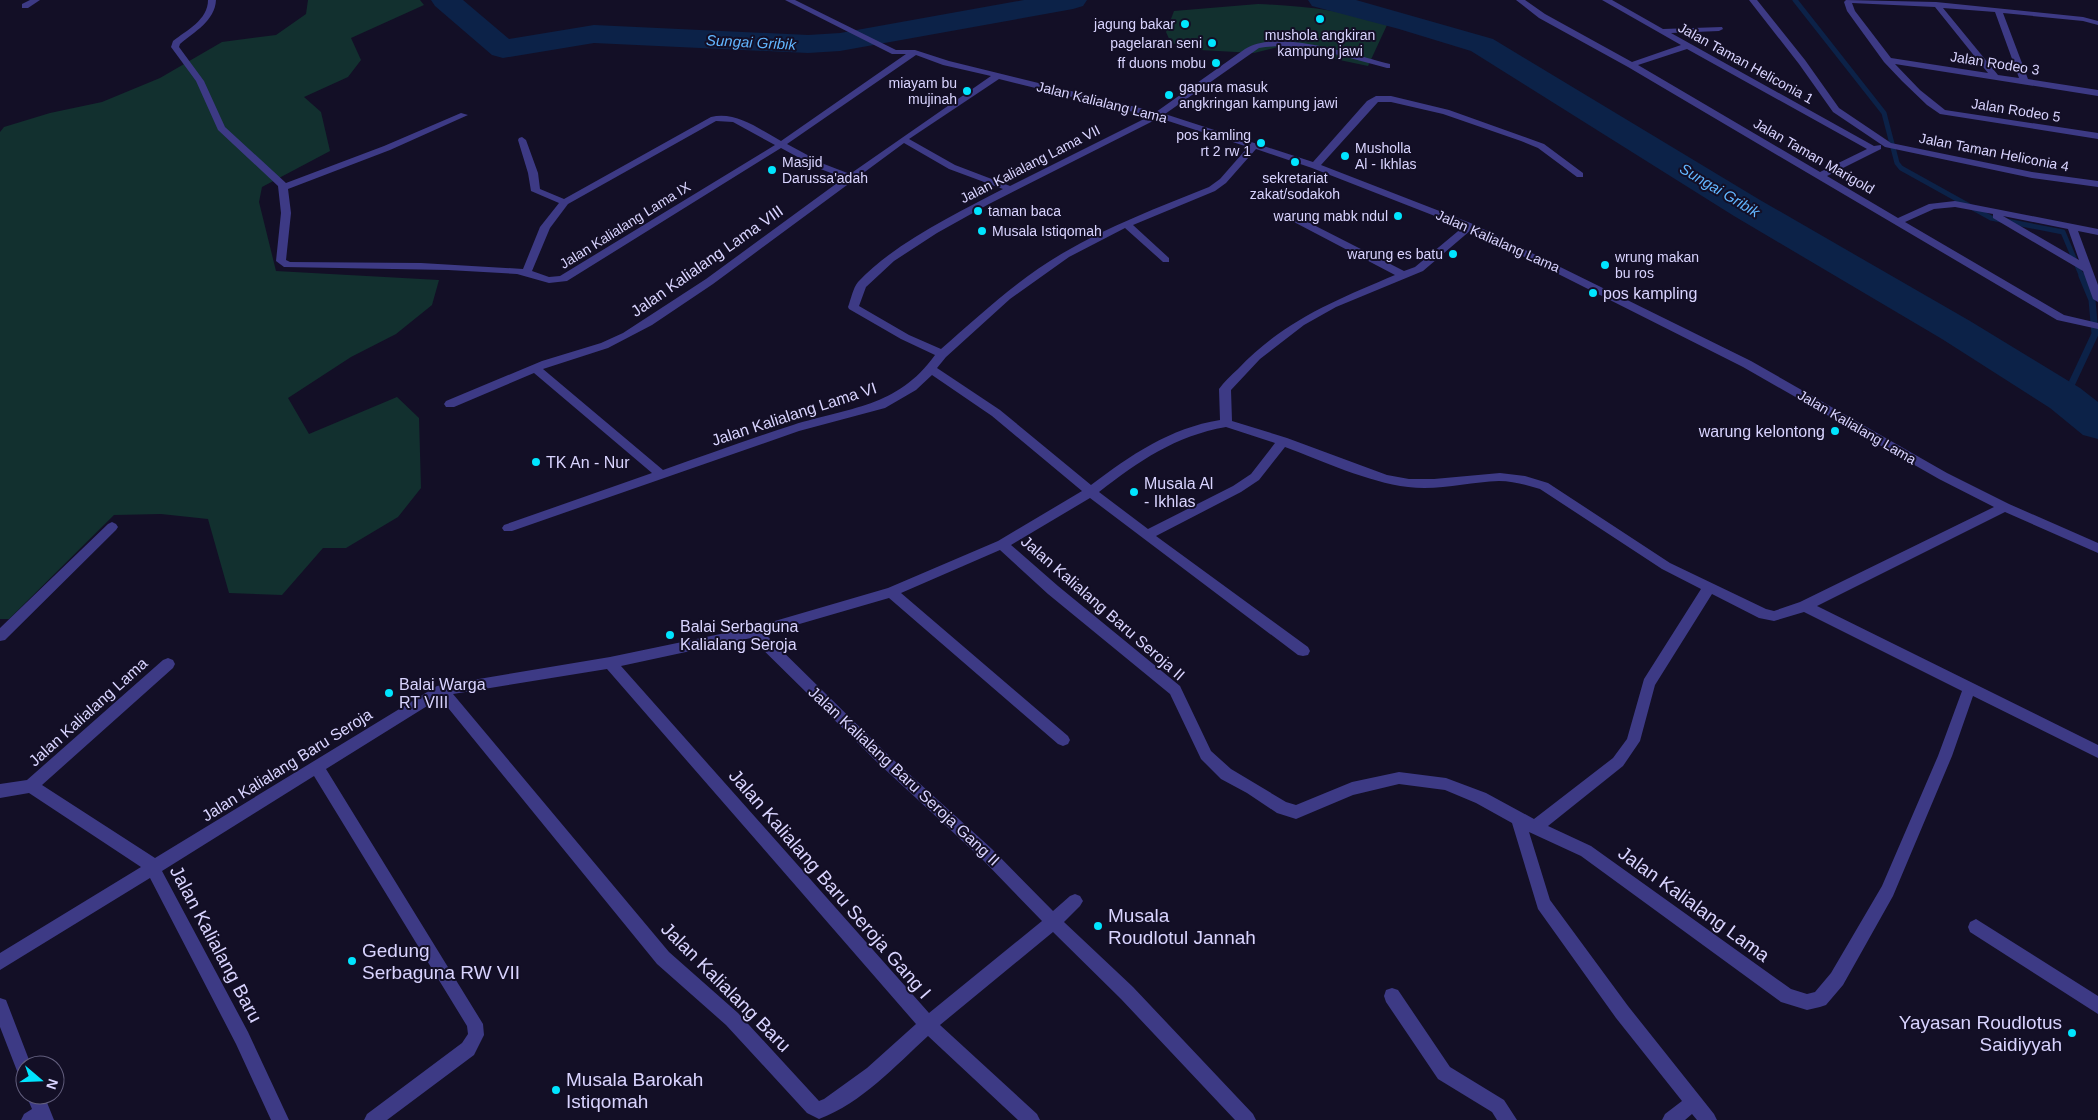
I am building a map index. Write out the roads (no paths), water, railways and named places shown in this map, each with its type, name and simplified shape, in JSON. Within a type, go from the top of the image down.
[{"type":"street","points":[[25,6],[36,0]]},
{"type":"street","points":[[212,0],[212,9],[176,43],[175,47],[200,80],[214,114],[225,132],[284,187],[286,213],[281,261],[288,265],[351,265],[527,272]]},
{"type":"street","name":"Jalan Kalialang Lama","points":[[789,0],[801,4],[895,52],[915,52],[946,63],[1157,115],[1255,145],[1315,166],[1470,226],[1747,364],[1943,476],[2005,507],[2098,548]]},
{"type":"street","name":"Jalan Taman Marigold","points":[[1520,0],[1542,16],[1631,65],[2061,318],[2098,326]]},
{"type":"street","name":"Jalan Taman Heliconia 1","points":[[1606,0],[1874,149]]},
{"type":"street","points":[[1754,0],[1836,110],[1887,145]]},
{"type":"street","points":[[1887,60],[1851,11],[1848,5],[1850,1],[1969,4],[1998,10],[2083,19],[2098,23]]},
{"type":"street","points":[[1936,4],[1995,77]]},
{"type":"street","points":[[1998,10],[2024,81]]},
{"type":"street","points":[[1660,31],[1719,29]]},
{"type":"street","name":"Jalan Kalialang Lama VII","points":[[942,354],[905,337],[854,307],[854,299],[870,278],[915,241],[957,216],[1157,115],[1256,46],[1280,44],[1323,50],[1387,66]]},
{"type":"street","points":[[1631,65],[1687,46]]},
{"type":"street","name":"Jalan Kalialang Lama IX","points":[[782,144],[735,120],[714,119],[565,202],[545,227],[527,272],[544,280],[563,279],[782,144],[915,52]]},
{"type":"street","name":"Jalan Rodeo 3","points":[[1887,60],[2098,93]]},
{"type":"street","name":"Jalan Rodeo 5","points":[[1887,60],[1932,106],[1943,112],[2098,136]]},
{"type":"street","name":"Jalan Kalialang Lama VIII","points":[[450,404],[549,361],[600,348],[625,337],[679,304],[851,177],[997,76]]},
{"type":"street","points":[[1315,166],[1370,103],[1382,98],[1446,112],[1524,138],[1541,146],[1580,175]]},
{"type":"street","points":[[284,187],[387,148],[464,115]]},
{"type":"street","points":[[522,140],[533,173],[536,191],[565,202]]},
{"type":"street","points":[[904,140],[952,167],[1011,189]]},
{"type":"street","points":[[782,144],[821,166],[851,177]]},
{"type":"street","name":"Jalan Kalialang Lama VI","points":[[508,528],[796,428],[881,405],[912,387],[931,369],[942,354],[1006,296],[1066,255],[1126,224],[1212,189],[1223,181],[1255,145]]},
{"type":"street","points":[[1820,176],[1874,149],[1887,145]]},
{"type":"street","name":"Jalan Taman Heliconia 4","points":[[1887,145],[2032,174],[2098,184]]},
{"type":"street","points":[[1899,221],[1932,206],[1955,204],[1988,213],[2098,232]]},
{"type":"street","points":[[1988,213],[2079,265]]},
{"type":"street","points":[[1297,220],[1406,276]]},
{"type":"street","points":[[1126,224],[1166,260]]},
{"type":"street","points":[[1470,226],[1432,260],[1406,276],[1332,305],[1300,323],[1256,356],[1226,389],[1225,418],[1386,479],[1409,483],[1434,483],[1500,477],[1525,480],[1544,486],[1666,566],[1764,614],[1774,616],[1805,606],[2005,507]]},
{"type":"street","points":[[2072,227],[2079,265],[2098,299]]},
{"type":"street","points":[[534,368],[662,476]]},
{"type":"street","points":[[931,369],[996,413],[1146,535],[1303,651]]},
{"type":"street","name":"Jalan Kalialang Baru Seroja","points":[[151,866],[316,768],[442,690],[610,664],[754,632],[891,592],[1002,544],[1092,491],[1152,448],[1225,418]]},
{"type":"street","points":[[1146,535],[1238,489],[1255,477],[1283,441]]},
{"type":"street","points":[[0,636],[112,527]]},
{"type":"street","name":"Jalan Kalialang Baru Seroja II","points":[[1002,544],[1053,590],[1176,690],[1206,755],[1226,774]]},
{"type":"street","points":[[1536,826],[1618,762],[1633,742],[1649,683],[1709,588]]},
{"type":"street","points":[[891,592],[1063,740]]},
{"type":"street","points":[[1805,606],[2098,752]]},
{"type":"street","name":"Jalan Kalialang Baru Seroja Gang II","points":[[754,632],[882,758],[987,854],[1127,993],[1247,1120]]},
{"type":"street","name":"Jalan Kalialang Lama","points":[[0,790],[31,786],[168,664]]},
{"type":"street","name":"Jalan Kalialang Baru Seroja Gang I","points":[[610,664],[928,1025],[1030,1120]]},
{"type":"street","name":"Jalan Kalialang Lama","points":[[1226,774],[1252,788],[1282,808],[1296,812],[1352,789],[1400,778],[1446,784],[1481,798],[1518,819],[1586,850],[1787,996],[1807,1002],[1820,1000],[1837,980],[1888,891],[1944,756],[1969,688]]},
{"type":"street","name":"Jalan Kalialang Baru","points":[[442,690],[663,958],[732,1018],[813,1107],[819,1110],[829,1107],[860,1084],[928,1025]]},
{"type":"street","points":[[316,768],[475,1024],[476,1035],[468,1049],[373,1120]]},
{"type":"street","name":"Jalan Kalialang Lama","points":[[31,786],[151,866]]},
{"type":"street","points":[[1518,819],[1543,904],[1622,1012],[1708,1120]]},
{"type":"street","name":"Jalan Kalialang Baru","points":[[0,962],[151,866],[242,1038],[280,1120]]},
{"type":"street","points":[[928,1025],[1054,922],[1075,901]]},
{"type":"street","points":[[1976,927],[2098,1006]]},
{"type":"street","points":[[1392,996],[1444,1073],[1498,1106],[1508,1120]]},
{"type":"street","points":[[0,1006],[19,1055]]},
{"type":"street","points":[[1671,1120],[1694,1102]]},
{"type":"street","points":[[37,1105],[39,1118]]},
{"type":"waterway","name":"Sungai Gribik","points":[[445,0],[503,49],[594,34],[808,44],[840,42],[1073,0]]},
{"type":"waterway","name":"Sungai Gribik","points":[[1322,0],[1410,23],[1482,45],[1747,208],[1956,330],[2065,398],[2098,424]]},
{"type":"waterway","points":[[1795,0],[1884,113],[1897,163],[1901,168],[1991,218],[2063,232],[2082,277]]},
{"type":"waterway","points":[[2065,398],[2095,334],[2092,300],[2082,276]]},
{"type":"place","name":"mushola angkiran kampung jawi","points":[[1320,19]]},
{"type":"place","name":"jagung bakar","points":[[1185,24]]},
{"type":"place","name":"pagelaran seni","points":[[1212,43]]},
{"type":"place","name":"ff duons mobu","points":[[1216,63]]},
{"type":"place","name":"miayam bu mujinah","points":[[967,91]]},
{"type":"place","name":"gapura masuk angkringan kampung jawi","points":[[1169,95]]},
{"type":"place","name":"pos kamling rt 2 rw 1","points":[[1261,143]]},
{"type":"place","name":"Musholla Al - Ikhlas","points":[[1345,156]]},
{"type":"place","name":"sekretariat zakat/sodakoh","points":[[1295,162]]},
{"type":"place","name":"Masjid Darussa'adah","points":[[772,170]]},
{"type":"place","name":"taman baca","points":[[978,211]]},
{"type":"place","name":"warung mabk ndul","points":[[1398,216]]},
{"type":"place","name":"Musala Istiqomah","points":[[982,231]]},
{"type":"place","name":"warung es batu","points":[[1453,254]]},
{"type":"place","name":"wrung makan bu ros","points":[[1605,265]]},
{"type":"place","name":"pos kampling","points":[[1593,293]]},
{"type":"place","name":"warung kelontong","points":[[1835,431]]},
{"type":"place","name":"TK An - Nur","points":[[536,462]]},
{"type":"place","name":"Musala Al - Ikhlas","points":[[1134,492]]},
{"type":"place","name":"Balai Serbaguna Kalialang Seroja","points":[[670,635]]},
{"type":"place","name":"Balai Warga RT VIII","points":[[389,693]]},
{"type":"place","name":"Musala Roudlotul Jannah","points":[[1098,926]]},
{"type":"place","name":"Gedung Serbaguna RW VII","points":[[352,961]]},
{"type":"place","name":"Yayasan Roudlotus Saidiyyah","points":[[2072,1033]]},
{"type":"place","name":"Musala Barokah Istiqomah","points":[[556,1090]]}]
